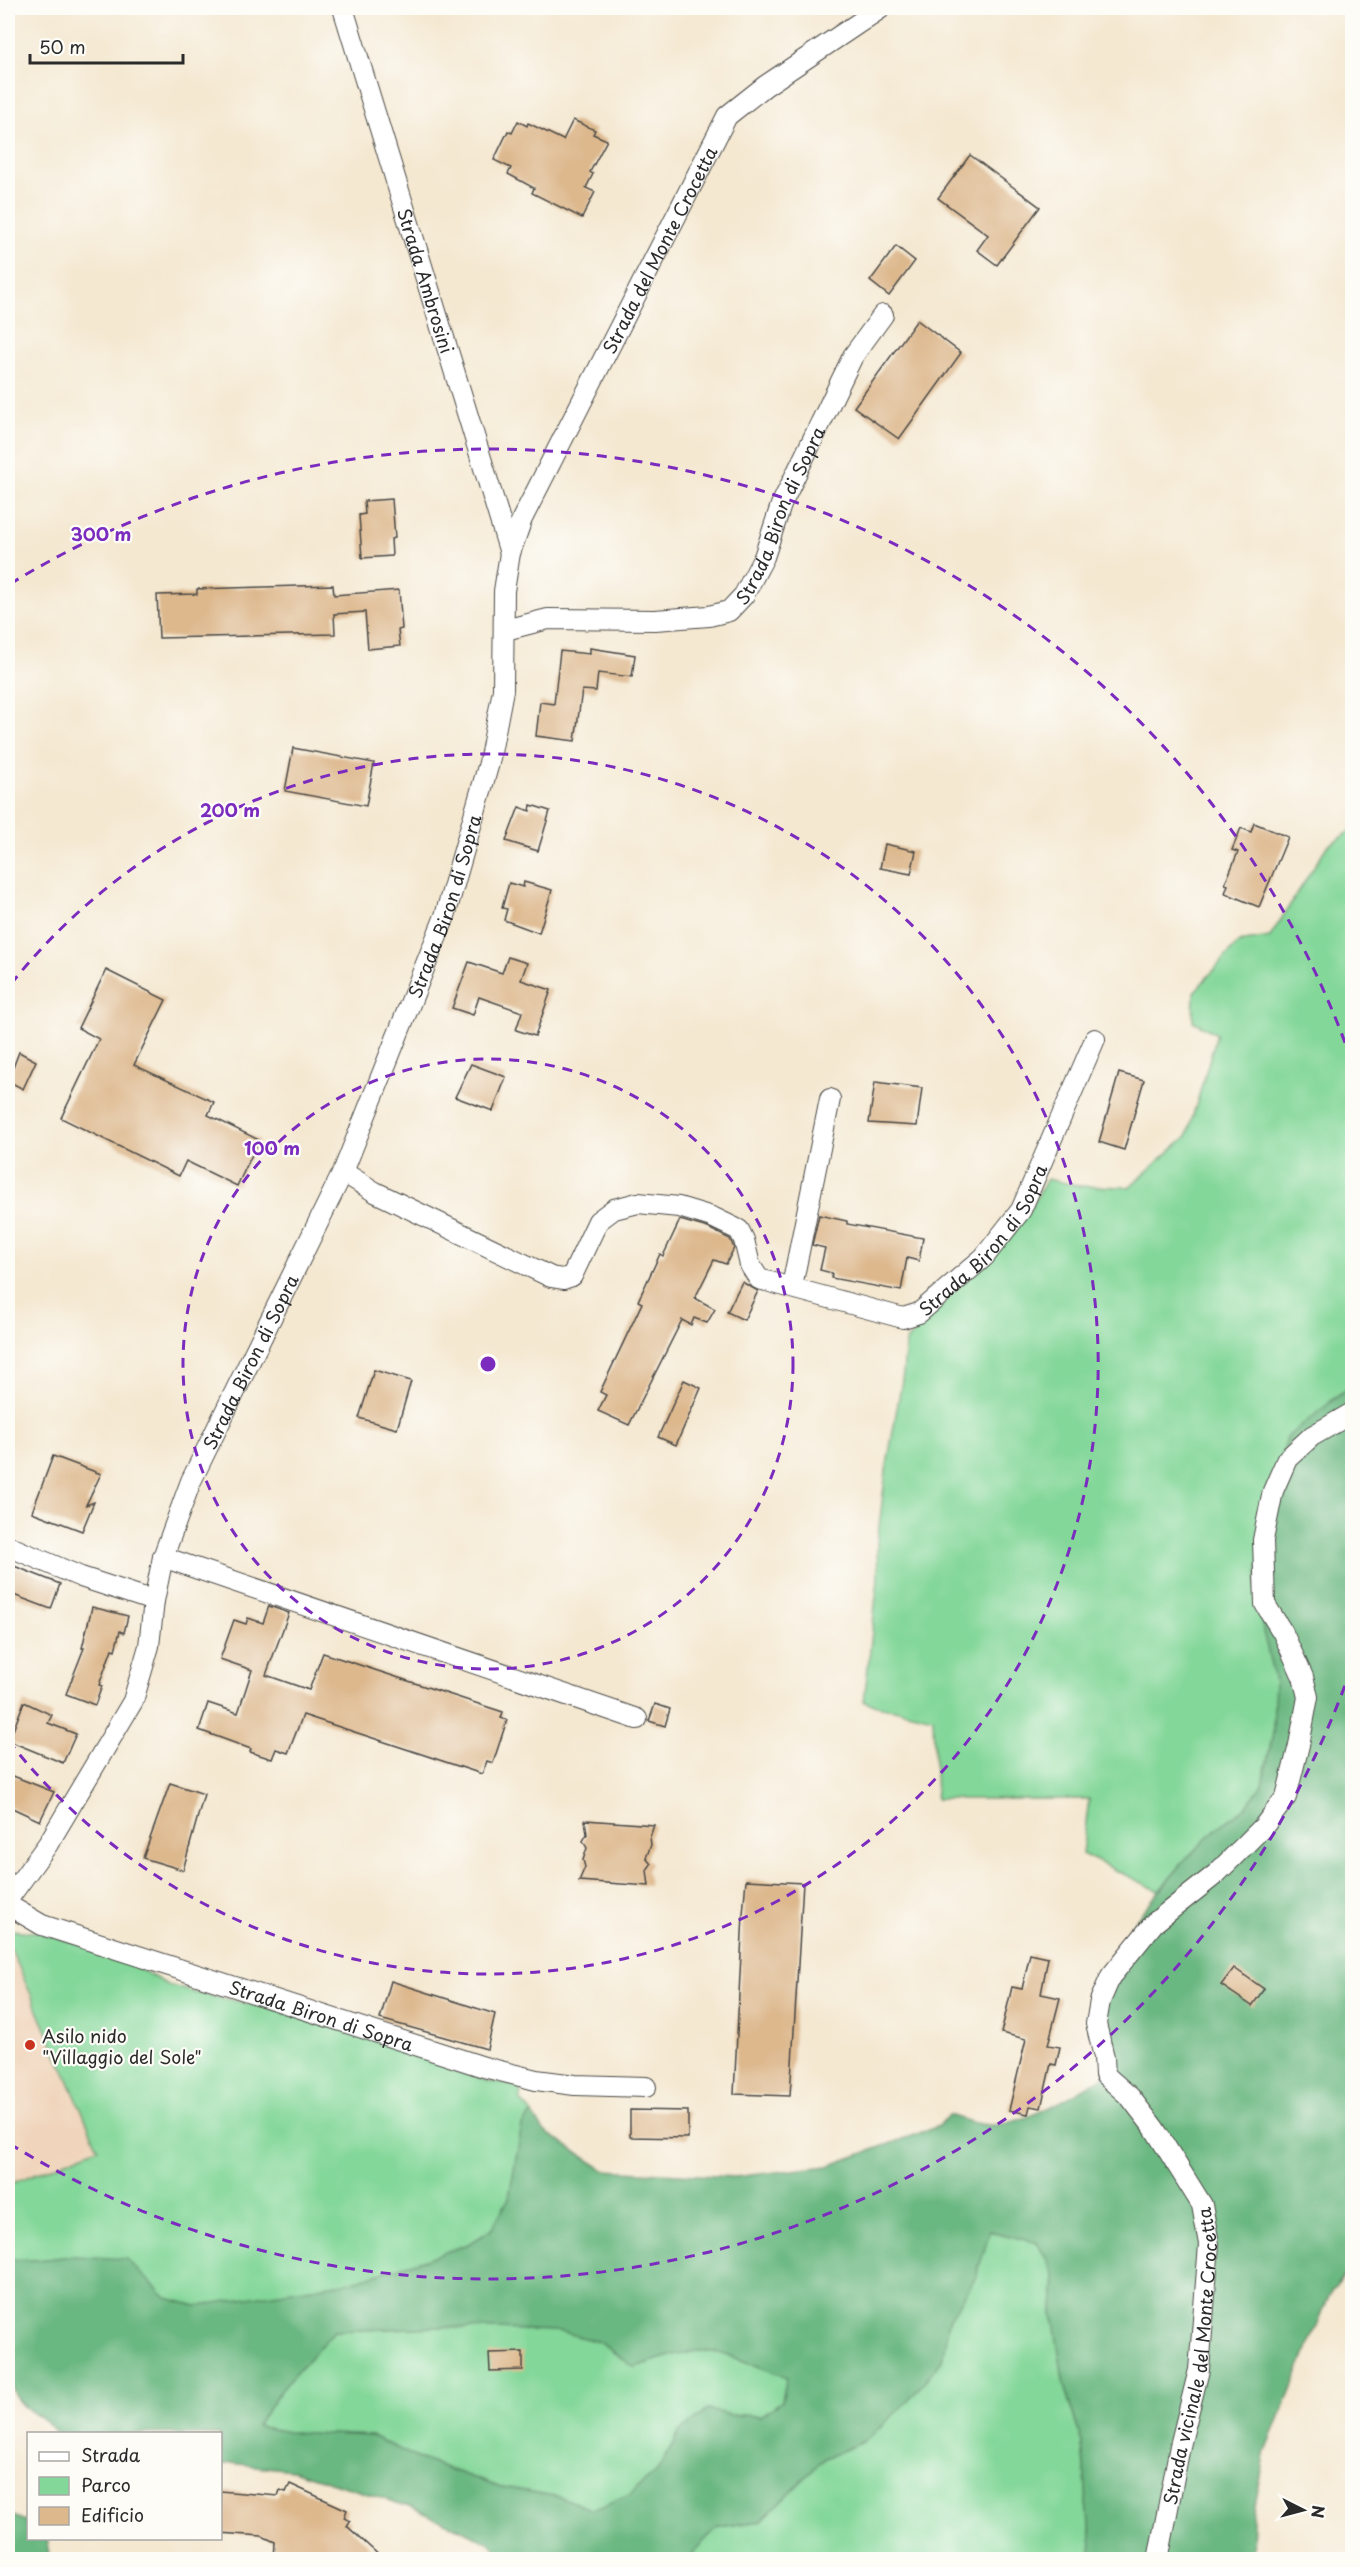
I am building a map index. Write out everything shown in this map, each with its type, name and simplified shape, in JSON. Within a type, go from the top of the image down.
[{"type":"street","name":"Strada Ambrosini","points":[[344,8],[510,553]]},
{"type":"street","name":"Strada del Monte Crocetta","points":[[510,553],[522,519],[727,116],[765,86],[881,8]]},
{"type":"street","name":"Strada Biron di Sopra","points":[[505,630],[548,619],[655,620],[709,616],[729,611],[744,595],[764,557],[781,505],[853,356],[883,315]]},
{"type":"street","name":"Strada Biron di Sopra","points":[[8,1899],[48,1844],[133,1701],[149,1646],[154,1601],[164,1557],[191,1481],[343,1172],[445,916],[489,763],[503,690],[504,591],[510,553]]},
{"type":"street","name":"Strada Biron di Sopra","points":[[343,1172],[375,1192],[551,1277],[563,1279],[572,1276],[598,1221],[614,1209],[638,1203],[679,1207],[711,1217],[739,1230],[750,1265],[759,1279],[792,1286],[839,1302],[903,1318],[919,1313],[984,1257],[1021,1210],[1095,1039]]},
{"type":"street","points":[[792,1286],[830,1099]]},
{"type":"street","name":"Strada vicinale del Monte Crocetta","points":[[1158,2559],[1180,2446],[1199,2370],[1209,2244],[1202,2205],[1154,2128],[1130,2097],[1105,2075],[1104,2057],[1096,2024],[1100,2001],[1111,1976],[1154,1923],[1216,1874],[1264,1826],[1286,1797],[1308,1697],[1303,1677],[1283,1633],[1265,1604],[1263,1540],[1273,1491],[1287,1459],[1312,1436],[1353,1413]]},
{"type":"street","points":[[8,1546],[81,1577],[154,1601]]},
{"type":"street","points":[[164,1557],[637,1719]]},
{"type":"street","name":"Strada Biron di Sopra","points":[[8,1905],[42,1925],[484,2067],[536,2080],[575,2085],[646,2087]]},
{"type":"shaded area","name":"Asilo nido \"Villaggio del Sole\"","points":[[8,1942],[98,2148],[8,2185]]},
{"type":"green space","points":[[1352,830],[1352,1385],[1330,1401],[1263,1631],[1275,1681],[1273,1734],[1262,1785],[1246,1807],[1215,1830],[1159,1891],[1082,1854],[1089,1799],[936,1799],[933,1718],[864,1702],[878,1579],[877,1542],[906,1341],[1023,1221],[1047,1179],[1080,1186],[1129,1187],[1187,1136],[1217,1034],[1193,1021],[1194,992],[1239,942],[1270,937],[1327,846]]},
{"type":"green space","points":[[1352,1385],[1352,2268],[1331,2291],[1266,2451],[1253,2515],[1252,2559],[1092,2559],[1082,2443],[1064,2385],[1053,2314],[1055,2275],[1038,2243],[990,2231],[976,2277],[949,2320],[942,2360],[910,2399],[865,2441],[825,2458],[761,2521],[718,2527],[685,2560],[510,2559],[488,2542],[413,2508],[292,2470],[230,2463],[222,2466],[222,2432],[57,2432],[26,2408],[12,2387],[8,2386],[8,2260],[38,2260],[73,2256],[126,2259],[167,2298],[196,2306],[350,2282],[471,2243],[491,2230],[509,2198],[522,2125],[532,2113],[544,2131],[604,2170],[735,2177],[828,2166],[939,2126],[948,2115],[983,2124],[1007,2123],[1052,2106],[1105,2075],[1100,2008],[1104,1967],[1138,1917],[1186,1859],[1215,1830],[1246,1807],[1262,1785],[1273,1734],[1275,1681],[1263,1631],[1256,1584],[1269,1507],[1287,1437]],"holes":[[[436,2327],[559,2331],[599,2342],[634,2367],[693,2351],[733,2357],[787,2377],[782,2401],[761,2416],[731,2415],[707,2410],[679,2433],[657,2471],[630,2494],[593,2510],[560,2497],[496,2486],[417,2458],[372,2436],[288,2432],[256,2426],[284,2386],[334,2331]]]},
{"type":"green space","points":[[8,1930],[37,1932],[111,1953],[168,1985],[285,2011],[405,2047],[489,2082],[521,2086],[520,2100],[532,2113],[522,2125],[509,2198],[491,2230],[471,2243],[387,2273],[350,2282],[196,2306],[167,2298],[153,2287],[73,2256],[38,2260],[8,2260],[8,2185],[98,2148],[8,1942]]},
{"type":"green space","points":[[990,2231],[1038,2242],[1055,2275],[1053,2314],[1064,2385],[1082,2443],[1092,2559],[685,2560],[718,2527],[761,2521],[825,2458],[865,2441],[942,2360],[949,2320],[976,2277]]},
{"type":"green space","points":[[436,2327],[559,2331],[599,2342],[634,2367],[685,2353],[711,2352],[733,2357],[787,2377],[782,2401],[761,2416],[731,2415],[707,2410],[679,2433],[657,2471],[630,2494],[593,2510],[560,2497],[496,2486],[417,2458],[372,2436],[288,2432],[256,2426],[284,2386],[334,2331]]},
{"type":"green space","points":[[8,2514],[27,2522],[27,2540],[46,2540],[50,2559],[8,2559]]},
{"type":"building","points":[[573,120],[595,130],[593,134],[607,140],[590,172],[593,174],[586,188],[595,192],[582,218],[532,193],[534,188],[508,174],[511,168],[494,160],[508,131],[512,133],[518,121],[527,126],[528,123],[563,140]]},
{"type":"building","points":[[970,155],[1040,207],[997,265],[977,250],[988,235],[938,198]]},
{"type":"building","points":[[896,246],[915,261],[889,296],[870,281]]},
{"type":"building","points":[[917,320],[961,353],[899,439],[854,407]]},
{"type":"building","points":[[392,499],[395,538],[391,539],[392,556],[362,558],[359,515],[365,514],[364,501]]},
{"type":"building","points":[[333,585],[334,595],[399,590],[402,629],[398,630],[400,646],[368,649],[365,612],[334,614],[335,634],[159,638],[157,595],[197,594],[197,589]]},
{"type":"building","points":[[590,648],[635,655],[632,677],[598,673],[596,691],[582,690],[575,741],[536,736],[540,702],[554,704],[560,651],[590,654]]},
{"type":"building","points":[[293,748],[374,763],[366,806],[285,791]]},
{"type":"building","points":[[531,805],[550,811],[538,851],[506,841],[519,807],[530,811]]},
{"type":"building","points":[[1254,823],[1288,837],[1259,907],[1225,893],[1228,885],[1225,884],[1238,852],[1232,850],[1241,828],[1251,832]]},
{"type":"building","points":[[885,844],[916,851],[911,874],[880,868]]},
{"type":"building","points":[[524,882],[552,890],[539,933],[504,920],[507,909],[502,908],[509,883],[523,887]]},
{"type":"building","points":[[508,957],[527,963],[521,980],[551,990],[535,1036],[516,1030],[522,1012],[479,997],[473,1015],[452,1008],[469,962],[502,973]]},
{"type":"building","points":[[106,970],[166,1000],[134,1065],[214,1102],[208,1115],[259,1140],[237,1186],[186,1161],[179,1176],[61,1118],[99,1039],[78,1028]]},
{"type":"building","points":[[19,1052],[36,1061],[23,1089],[8,1081]]},
{"type":"building","points":[[471,1064],[506,1077],[493,1111],[455,1097]]},
{"type":"building","points":[[1119,1073],[1144,1080],[1124,1150],[1099,1142]]},
{"type":"building","points":[[875,1082],[922,1088],[917,1126],[869,1123]]},
{"type":"building","points":[[819,1215],[847,1221],[847,1224],[923,1238],[919,1261],[907,1258],[901,1291],[831,1278],[832,1273],[820,1270],[825,1248],[812,1245]]},
{"type":"building","points":[[680,1220],[708,1228],[730,1239],[734,1248],[726,1264],[714,1260],[695,1298],[715,1309],[707,1323],[694,1318],[691,1325],[682,1320],[629,1425],[598,1411],[606,1395],[600,1392],[642,1303],[638,1301],[660,1254],[663,1256]]},
{"type":"building","points":[[742,1282],[758,1291],[744,1320],[727,1312]]},
{"type":"building","points":[[374,1370],[411,1381],[397,1429],[359,1418]]},
{"type":"building","points":[[684,1380],[701,1388],[676,1445],[658,1437]]},
{"type":"building","points":[[53,1456],[101,1474],[86,1505],[94,1502],[82,1531],[32,1512]]},
{"type":"building","points":[[14,1566],[60,1584],[51,1609],[8,1593],[8,1582]]},
{"type":"building","points":[[269,1606],[289,1613],[266,1675],[309,1690],[323,1653],[503,1712],[501,1718],[507,1720],[493,1763],[487,1761],[482,1774],[303,1715],[288,1753],[276,1749],[272,1759],[199,1730],[208,1703],[238,1713],[252,1670],[220,1659],[234,1620],[246,1624],[248,1618],[263,1623]]},
{"type":"building","points":[[92,1607],[128,1616],[124,1633],[120,1631],[115,1650],[112,1649],[99,1685],[102,1686],[95,1705],[66,1694],[84,1648],[82,1648]]},
{"type":"building","points":[[24,1702],[52,1715],[48,1723],[76,1734],[63,1763],[9,1741]]},
{"type":"building","points":[[655,1704],[670,1709],[665,1726],[649,1721]]},
{"type":"building","points":[[8,1774],[54,1792],[40,1821],[8,1806]]},
{"type":"building","points":[[170,1783],[204,1794],[183,1870],[143,1858]]},
{"type":"building","points":[[585,1820],[654,1825],[646,1858],[651,1864],[647,1870],[649,1886],[579,1881],[585,1867],[583,1860],[587,1848],[583,1841],[587,1834]]},
{"type":"building","points":[[746,1880],[803,1883],[790,2096],[734,2094]]},
{"type":"building","points":[[1030,1954],[1048,1958],[1041,1994],[1060,1998],[1048,2045],[1060,2047],[1056,2065],[1051,2064],[1041,2108],[1030,2106],[1028,2114],[1009,2110],[1026,2039],[1001,2033],[1012,1987],[1022,1989]]},
{"type":"building","points":[[1234,1968],[1264,1989],[1252,2006],[1221,1985]]},
{"type":"building","points":[[391,1981],[495,2014],[487,2049],[380,2019]]},
{"type":"building","points":[[630,2110],[688,2111],[688,2138],[630,2137]]},
{"type":"building","points":[[523,2352],[523,2370],[490,2371],[489,2353]]},
{"type":"building","points":[[290,2484],[347,2510],[344,2518],[350,2521],[347,2526],[383,2559],[274,2559],[275,2542],[262,2536],[222,2533],[222,2491],[278,2496],[280,2490],[286,2492]]},
{"type":"place","name":"Asilo nido \"Villaggio del Sole\"","points":[[30,2045]]}]
